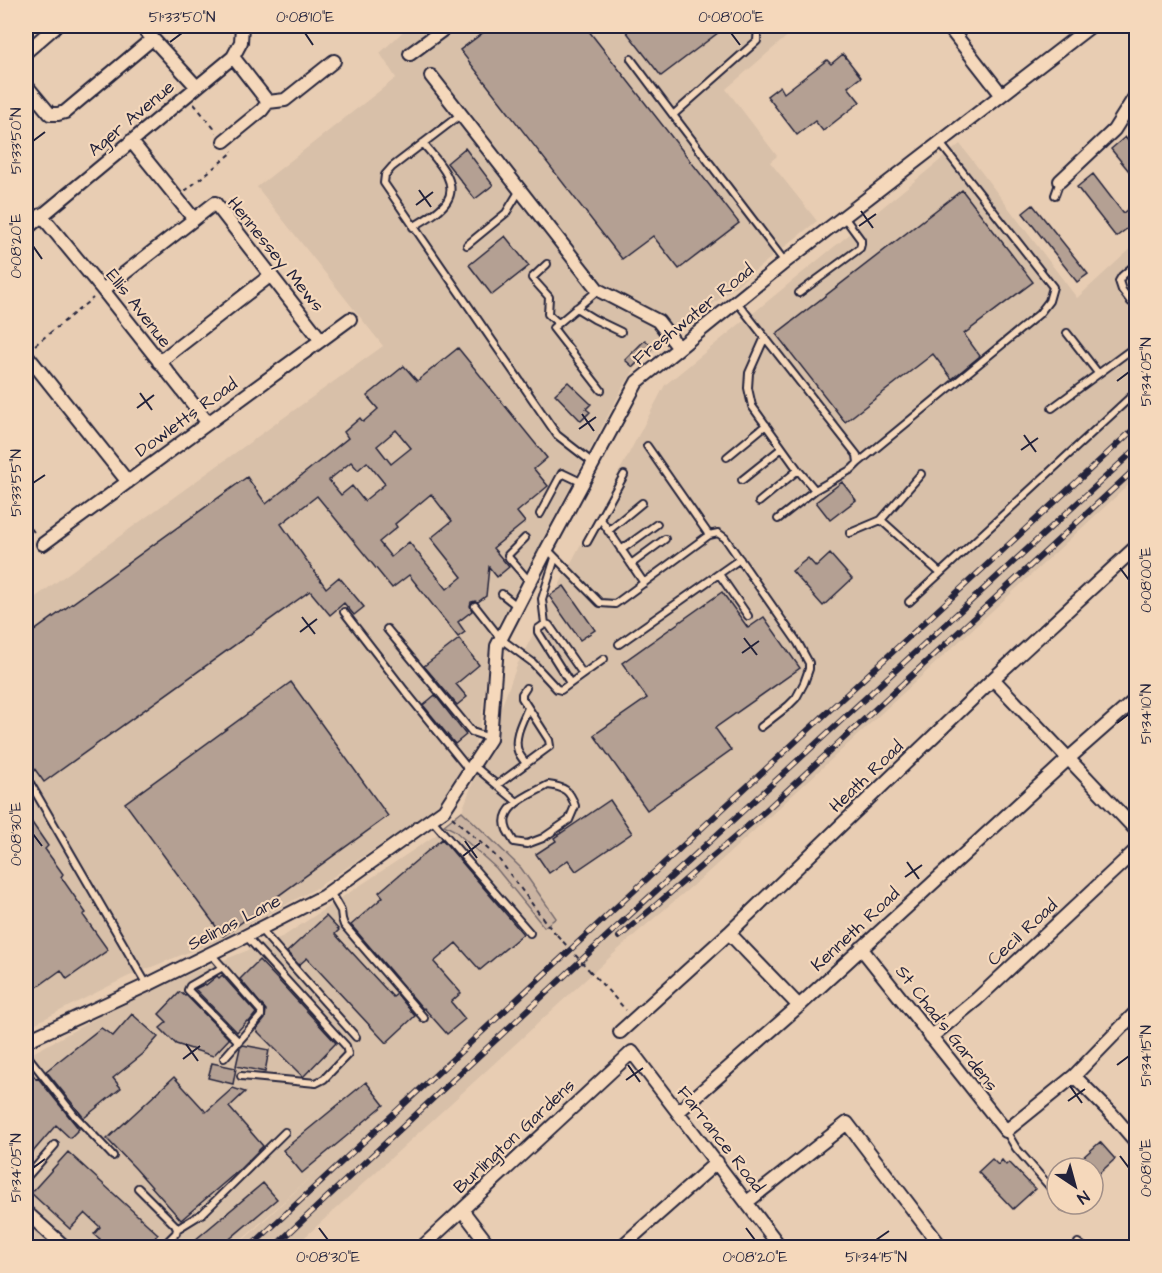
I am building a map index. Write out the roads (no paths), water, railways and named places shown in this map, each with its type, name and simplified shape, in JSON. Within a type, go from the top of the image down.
[{"type":"street","points":[[26,51],[56,26]]},
{"type":"street","points":[[141,26],[192,91]]},
{"type":"street","points":[[242,26],[241,42],[233,57],[268,102]]},
{"type":"street","points":[[410,54],[448,26]]},
{"type":"street","points":[[948,26],[1001,94]]},
{"type":"street","name":"Freshwater Road","points":[[444,810],[490,739],[497,646],[530,582],[551,553],[593,463],[637,382],[785,262],[1091,26]]},
{"type":"street","points":[[26,85],[50,114],[65,112],[152,39]]},
{"type":"street","name":"Ager Avenue","points":[[26,229],[233,57]]},
{"type":"street","points":[[224,141],[262,110],[268,102],[285,100],[334,61]]},
{"type":"street","points":[[430,76],[598,290],[658,321],[679,348]]},
{"type":"street","points":[[1060,182],[1132,112],[1137,95]]},
{"type":"street","points":[[103,290],[194,219],[132,141]]},
{"type":"street","name":"Hennessey Mews","points":[[194,219],[215,203],[321,340]]},
{"type":"street","name":"Ellis Avenue","points":[[41,215],[208,423]]},
{"type":"street","points":[[159,362],[271,275]]},
{"type":"street","name":"Dowletts Road","points":[[44,544],[350,319]]},
{"type":"street","points":[[30,350],[128,482]]},
{"type":"street","name":"Heath Road","points":[[620,1032],[729,933],[993,680],[1137,547]]},
{"type":"street","points":[[993,680],[1137,830]]},
{"type":"street","name":"Kenneth Road","points":[[678,1112],[799,1006],[1069,758],[1137,699]]},
{"type":"street","name":"Selinas Lane","points":[[26,1041],[211,954],[324,896],[444,810]]},
{"type":"street","name":"Cecil Road","points":[[931,1037],[977,999],[1137,850]]},
{"type":"street","points":[[729,933],[799,1006]]},
{"type":"street","name":"St Chad's Gardens","points":[[861,948],[1006,1131]]},
{"type":"street","points":[[1006,1131],[1074,1076],[1137,1012]]},
{"type":"street","name":"Farrance Road","points":[[632,1052],[781,1248]]},
{"type":"street","name":"Burlington Gardens","points":[[421,1248],[632,1052]]},
{"type":"street","points":[[1074,1076],[1137,1143]]},
{"type":"street","points":[[747,1202],[847,1123],[942,1248]]},
{"type":"street","points":[[620,1248],[717,1162]]},
{"type":"street","points":[[462,1210],[491,1248]]},
{"type":"street","points":[[26,1212],[66,1248]]},
{"type":"lane","points":[[673,115],[757,41],[758,26]]},
{"type":"lane","points":[[631,59],[785,262]]},
{"type":"lane","points":[[460,115],[392,167],[384,177],[384,183],[557,435],[593,463]]},
{"type":"lane","points":[[778,519],[815,490],[852,469],[1039,314],[1049,301],[1053,286],[939,142]]},
{"type":"lane","points":[[414,227],[443,206],[449,199],[451,185],[449,177],[423,143]]},
{"type":"lane","points":[[1055,195],[1060,182]]},
{"type":"lane","points":[[467,245],[506,213],[520,190]]},
{"type":"lane","points":[[799,293],[860,248],[861,240],[844,216]]},
{"type":"lane","points":[[547,264],[532,278],[549,297],[548,314],[558,323]]},
{"type":"lane","points":[[1131,302],[1122,290],[1119,281],[1137,264]]},
{"type":"lane","points":[[598,290],[553,328],[601,390]]},
{"type":"lane","points":[[736,302],[857,455],[858,463]]},
{"type":"lane","points":[[576,308],[621,332]]},
{"type":"lane","points":[[1067,333],[1098,373]]},
{"type":"lane","points":[[765,337],[749,373],[748,388],[752,406],[815,490]]},
{"type":"lane","points":[[1052,408],[1137,346]]},
{"type":"lane","points":[[909,602],[1137,392]]},
{"type":"lane","points":[[727,457],[766,426]]},
{"type":"lane","points":[[647,446],[709,535]]},
{"type":"lane","points":[[742,480],[782,448]]},
{"type":"lane","points":[[759,501],[798,470]]},
{"type":"lane","points":[[540,514],[562,473],[583,483]]},
{"type":"lane","points":[[850,533],[880,520],[921,474]]},
{"type":"lane","points":[[587,542],[624,475]]},
{"type":"lane","points":[[609,531],[642,503]]},
{"type":"lane","points":[[600,518],[644,583]]},
{"type":"lane","points":[[880,520],[940,573]]},
{"type":"lane","points":[[621,550],[657,524]]},
{"type":"lane","points":[[551,553],[600,603],[615,604],[709,535],[718,534],[726,538],[798,643],[809,663],[804,683],[796,698],[761,727]]},
{"type":"lane","points":[[525,538],[508,555],[530,582]]},
{"type":"lane","points":[[632,564],[665,539]]},
{"type":"lane","points":[[545,624],[542,599],[551,553]]},
{"type":"lane","points":[[619,644],[740,559]]},
{"type":"lane","points":[[719,574],[748,616]]},
{"type":"lane","points":[[502,594],[518,606]]},
{"type":"lane","points":[[475,606],[501,639],[532,662],[557,689],[561,690],[604,659]]},
{"type":"lane","points":[[344,612],[465,765],[497,785],[516,801]]},
{"type":"lane","points":[[545,624],[549,625],[583,674]]},
{"type":"lane","points":[[545,624],[538,629],[538,632],[570,683]]},
{"type":"lane","points":[[387,628],[472,732],[490,739]]},
{"type":"lane","points":[[497,785],[550,746],[522,698],[526,688]]},
{"type":"lane","points":[[526,764],[518,751],[517,741],[518,732],[528,708]]},
{"type":"lane","points":[[26,776],[147,985]]},
{"type":"lane","points":[[548,785],[561,787],[572,796],[575,806],[568,819],[543,838],[527,844],[514,842],[506,827],[507,814],[516,801],[548,785]]},
{"type":"lane","points":[[432,820],[530,933]]},
{"type":"lane","points":[[329,891],[338,904],[345,925],[424,1018]]},
{"type":"lane","points":[[260,929],[356,1037]]},
{"type":"lane","points":[[241,1076],[316,1083],[348,1054],[346,1046],[246,936]]},
{"type":"lane","points":[[211,954],[261,1011],[261,1016],[224,1058]]},
{"type":"lane","points":[[223,967],[190,986],[188,990],[239,1042]]},
{"type":"lane","points":[[26,1054],[75,1116],[113,1156]]},
{"type":"lane","points":[[1006,1131],[1016,1148],[1045,1182]]},
{"type":"lane","points":[[161,1248],[176,1233],[177,1229],[203,1213],[285,1132]]},
{"type":"lane","points":[[26,1179],[55,1144]]},
{"type":"lane","points":[[138,1188],[177,1229]]},
{"type":"lane","points":[[1078,1243],[1085,1248]]},
{"type":"railway","points":[[249,1248],[1136,427]]},
{"type":"railway","points":[[273,1248],[620,924],[1136,449]]},
{"type":"railway","points":[[619,937],[764,812],[1136,468]]}]
